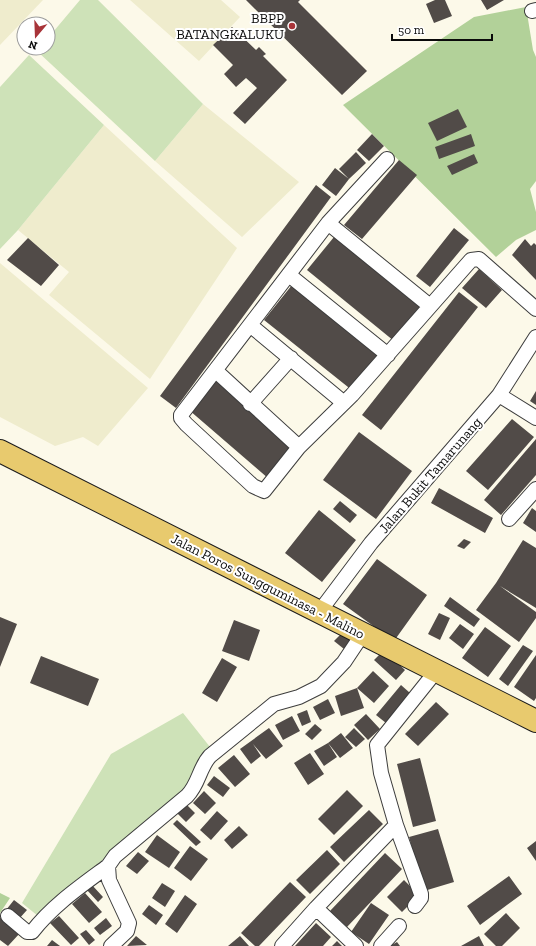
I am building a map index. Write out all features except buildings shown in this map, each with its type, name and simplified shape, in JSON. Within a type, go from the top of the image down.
[{"type":"main road","name":"Jalan Poros Sungguminasa - Malino","points":[[0,451],[320,611],[362,635],[437,670],[536,721]]},
{"type":"street","points":[[387,159],[328,223],[181,415],[181,418],[186,424],[261,491],[266,489],[299,447],[344,403],[388,355],[468,263],[476,259],[479,260],[536,309]]},
{"type":"street","points":[[328,223],[430,306]]},
{"type":"street","points":[[289,275],[388,355]]},
{"type":"street","points":[[250,325],[344,403]]},
{"type":"street","name":"Jalan Bukit Tamarunang","points":[[320,611],[371,543],[499,395],[536,337]]},
{"type":"street","points":[[250,404],[291,358]]},
{"type":"street","points":[[216,371],[250,404],[299,447]]},
{"type":"street","points":[[499,395],[536,418]]},
{"type":"street","points":[[509,519],[534,494]]},
{"type":"street","points":[[8,916],[27,932],[32,932],[53,909],[71,893],[108,866],[124,848],[187,796],[196,785],[204,762],[210,756],[274,704],[299,697],[321,686],[344,662],[362,635]]},
{"type":"street","points":[[415,906],[421,898],[421,894],[396,826],[381,773],[378,745],[437,670]]},
{"type":"street","points":[[282,946],[316,908],[396,826]]},
{"type":"street","points":[[108,866],[109,880],[129,923],[127,931],[111,946]]},
{"type":"street","points":[[316,908],[356,946]]},
{"type":"street","points":[[381,946],[399,926]]},
{"type":"shaded area","points":[[0,0],[43,0],[28,16],[16,16],[16,28],[0,45]]},
{"type":"shaded area","points":[[130,0],[221,0],[240,17],[199,61]]},
{"type":"shaded area","points":[[203,104],[299,182],[242,237],[155,161]]},
{"type":"shaded area","points":[[104,125],[237,248],[150,379],[49,295],[69,272],[18,230]]},
{"type":"shaded area","points":[[0,263],[148,388],[98,446],[83,437],[55,446],[0,417]]},
{"type":"green space","points":[[80,0],[98,0],[203,104],[155,161],[42,56],[56,56],[56,28]]},
{"type":"green space","points":[[526,7],[533,50],[536,57],[536,181],[530,189],[536,212],[536,230],[516,240],[496,257],[343,105],[474,17]]},
{"type":"green space","points":[[28,56],[30,56],[104,125],[18,230],[0,249],[0,87]]},
{"type":"green space","points":[[183,713],[210,747],[184,793],[150,819],[38,916],[22,903],[111,754]]},
{"type":"green space","points":[[0,893],[10,898],[0,913]]},
{"type":"place","name":"BBPP BATANGKALUKU","points":[[292,26]]}]
